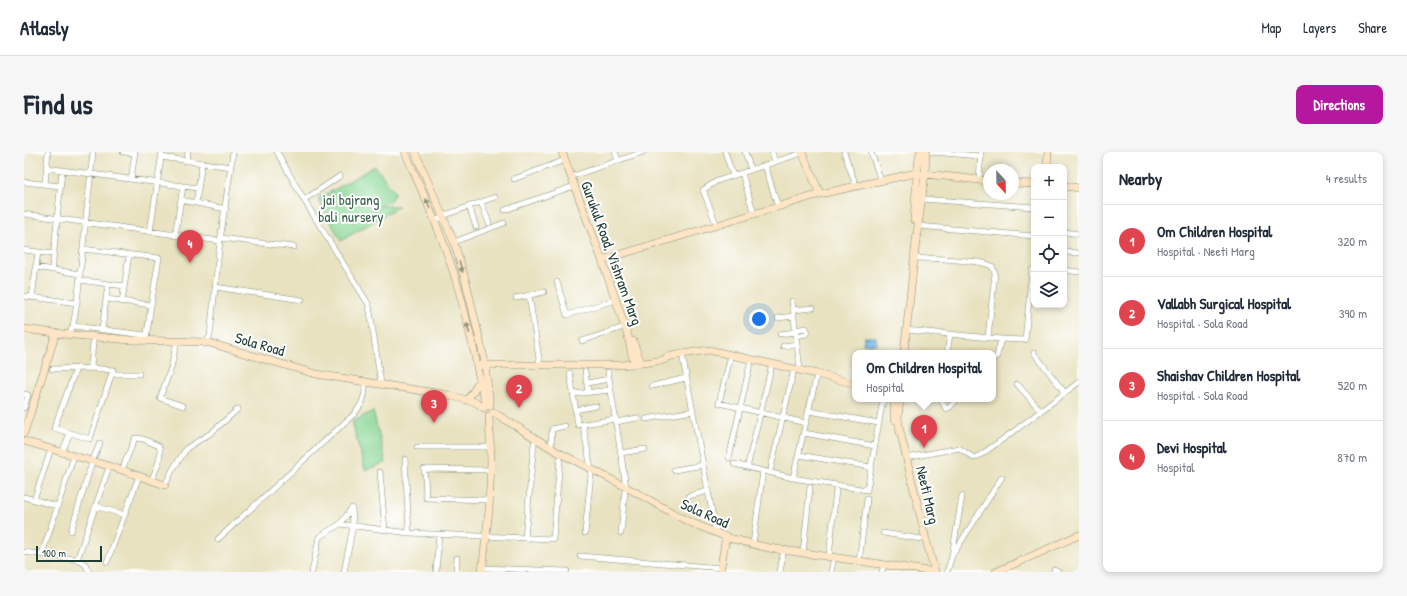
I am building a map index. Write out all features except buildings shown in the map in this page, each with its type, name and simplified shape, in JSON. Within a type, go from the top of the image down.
[{"type":"main road","points":[[405,152],[449,255],[460,292],[479,380],[488,410]]},
{"type":"main road","points":[[415,152],[454,242],[474,312],[485,365],[491,447],[491,470],[482,570]]},
{"type":"main road","name":"Gurukul Road, Vishram Marg","points":[[562,152],[603,260],[615,300],[637,362]]},
{"type":"main road","name":"Gurukul Road, Vishram Marg","points":[[566,152],[637,362]]},
{"type":"main road","points":[[900,350],[916,199],[916,173],[920,152]]},
{"type":"main road","points":[[904,350],[925,174],[926,152]]},
{"type":"main road","points":[[1047,164],[1048,152]]},
{"type":"main road","points":[[802,153],[820,194]]},
{"type":"main road","points":[[603,260],[820,194],[916,173],[983,180]]},
{"type":"main road","points":[[1019,183],[1031,184]]},
{"type":"main road","points":[[1067,186],[1079,188]]},
{"type":"main road","name":"Sola Road","points":[[24,329],[55,336],[70,335],[146,338],[206,344],[316,374],[448,395],[475,402],[591,472],[687,521],[716,533],[726,539],[803,553],[882,570],[907,572]]},
{"type":"main road","name":"Sola Road","points":[[24,333],[130,344],[206,344],[311,377],[447,399],[488,410],[506,426],[560,459],[591,472]]},
{"type":"main road","points":[[24,431],[55,336]]},
{"type":"main road","points":[[477,366],[540,365],[609,369],[615,366],[663,356],[666,357],[709,350],[852,383]]},
{"type":"main road","points":[[467,400],[479,380]]},
{"type":"main road","points":[[894,402],[896,428],[921,538],[933,572]]},
{"type":"main road","name":"Neeti Marg","points":[[900,402],[898,418],[933,572]]},
{"type":"main road","points":[[24,441],[122,470],[165,485]]},
{"type":"main road","name":"Sola Road","points":[[625,489],[688,525],[747,547],[784,554],[933,572]]},
{"type":"main road","points":[[996,572],[1079,535]]},
{"type":"main road","points":[[1003,572],[1079,538]]},
{"type":"main road","points":[[721,570],[726,539]]},
{"type":"street","points":[[46,184],[48,152]]},
{"type":"street","points":[[70,335],[77,303],[93,152]]},
{"type":"street","points":[[123,152],[135,153],[131,179]]},
{"type":"street","points":[[187,160],[188,152]]},
{"type":"street","points":[[206,344],[210,336],[233,152]]},
{"type":"street","points":[[277,152],[304,200],[369,305],[382,384]]},
{"type":"street","points":[[615,152],[618,160]]},
{"type":"street","points":[[573,176],[643,152]]},
{"type":"street","points":[[725,152],[733,176]]},
{"type":"street","points":[[745,152],[751,170]]},
{"type":"street","points":[[772,152],[775,162]]},
{"type":"street","points":[[844,152],[856,186]]},
{"type":"street","points":[[871,152],[881,181]]},
{"type":"street","points":[[932,152],[980,154],[979,180]]},
{"type":"street","points":[[717,226],[703,190],[717,181],[802,153]]},
{"type":"street","points":[[150,232],[162,155],[231,167]]},
{"type":"street","points":[[514,179],[565,160]]},
{"type":"street","points":[[196,203],[202,163]]},
{"type":"street","points":[[765,166],[778,207]]},
{"type":"street","points":[[46,168],[198,188]]},
{"type":"street","points":[[52,270],[62,171]]},
{"type":"street","points":[[742,173],[754,214]]},
{"type":"street","points":[[304,200],[340,176]]},
{"type":"street","points":[[24,182],[60,186]]},
{"type":"street","points":[[175,236],[183,186]]},
{"type":"street","points":[[505,210],[574,186]]},
{"type":"street","points":[[435,221],[469,206],[495,197]]},
{"type":"street","points":[[921,199],[1031,207]]},
{"type":"street","points":[[181,200],[226,209]]},
{"type":"street","points":[[481,202],[489,223]]},
{"type":"street","points":[[469,206],[476,227]]},
{"type":"street","points":[[24,214],[175,236],[294,247]]},
{"type":"street","points":[[454,242],[504,223]]},
{"type":"street","points":[[918,226],[1031,236]]},
{"type":"street","points":[[1067,232],[1079,234]]},
{"type":"street","points":[[73,326],[146,338],[159,258],[83,249]]},
{"type":"street","points":[[24,250],[53,254]]},
{"type":"street","points":[[32,298],[38,252]]},
{"type":"street","points":[[1067,252],[1079,253]]},
{"type":"street","points":[[122,302],[129,255]]},
{"type":"street","points":[[914,258],[944,258],[983,262],[992,266],[995,273],[988,337]]},
{"type":"street","points":[[35,267],[80,274]]},
{"type":"street","points":[[1067,270],[1079,272]]},
{"type":"street","points":[[906,330],[1024,340],[1032,272]]},
{"type":"street","points":[[79,280],[124,286]]},
{"type":"street","points":[[556,282],[567,315],[615,300]]},
{"type":"street","points":[[102,330],[108,284]]},
{"type":"street","points":[[215,287],[302,300]]},
{"type":"street","points":[[516,298],[544,292]]},
{"type":"street","points":[[529,295],[540,365]]},
{"type":"street","points":[[24,296],[77,303]]},
{"type":"street","points":[[107,299],[151,305]]},
{"type":"street","points":[[771,468],[783,418],[797,370],[797,344],[792,300]]},
{"type":"street","points":[[793,310],[813,308]]},
{"type":"street","points":[[778,318],[794,316]]},
{"type":"street","points":[[582,341],[624,327]]},
{"type":"street","points":[[780,334],[796,332]]},
{"type":"street","points":[[948,350],[950,334]]},
{"type":"street","points":[[996,357],[1001,339]]},
{"type":"street","points":[[91,368],[93,341]]},
{"type":"street","points":[[783,346],[797,344]]},
{"type":"street","points":[[176,345],[171,368],[160,398],[183,406]]},
{"type":"street","points":[[1034,353],[1064,393]]},
{"type":"street","points":[[682,354],[716,533]]},
{"type":"street","points":[[731,355],[719,403],[806,423]]},
{"type":"street","points":[[729,458],[751,360]]},
{"type":"street","points":[[748,464],[772,364]]},
{"type":"street","points":[[52,369],[91,368],[113,370],[90,439],[54,428],[76,369]]},
{"type":"street","points":[[609,369],[609,379],[621,453],[625,489],[621,533]]},
{"type":"street","points":[[585,371],[588,392]]},
{"type":"street","points":[[570,373],[578,426],[637,418]]},
{"type":"street","points":[[112,374],[139,374]]},
{"type":"street","points":[[794,478],[817,374]]},
{"type":"street","points":[[652,386],[686,378]]},
{"type":"street","points":[[587,383],[609,379]]},
{"type":"street","points":[[906,458],[959,448],[974,458],[992,447],[1079,382]]},
{"type":"street","points":[[1017,384],[1041,411]]},
{"type":"street","points":[[218,539],[353,415],[363,401],[365,385]]},
{"type":"street","points":[[573,394],[611,390]]},
{"type":"street","points":[[24,394],[28,395],[24,408]]},
{"type":"street","points":[[734,464],[794,478],[867,490],[882,402]]},
{"type":"street","points":[[942,402],[946,409],[954,402]]},
{"type":"street","points":[[575,410],[596,406]]},
{"type":"street","points":[[165,485],[172,468],[187,448],[212,433],[238,409]]},
{"type":"street","points":[[646,419],[693,411]]},
{"type":"street","points":[[809,411],[879,423]]},
{"type":"street","points":[[583,425],[591,472],[585,533]]},
{"type":"street","points":[[551,449],[552,429],[565,426]]},
{"type":"street","points":[[62,453],[70,433]]},
{"type":"street","points":[[804,433],[875,446]]},
{"type":"street","points":[[122,470],[135,438],[143,439],[159,446],[160,450],[160,455],[152,480]]},
{"type":"street","points":[[71,531],[92,462],[100,443]]},
{"type":"street","points":[[525,538],[534,443]]},
{"type":"street","points":[[417,447],[491,447]]},
{"type":"street","points":[[34,500],[51,449]]},
{"type":"street","points":[[621,453],[645,449]]},
{"type":"street","points":[[799,454],[871,467]]},
{"type":"street","points":[[42,554],[74,456]]},
{"type":"street","points":[[404,459],[409,533]]},
{"type":"street","points":[[340,524],[409,533],[553,539],[560,459]]},
{"type":"street","points":[[674,470],[703,465]]},
{"type":"street","points":[[77,560],[109,467]]},
{"type":"street","points":[[489,500],[426,498],[424,469],[491,470]]},
{"type":"street","points":[[752,544],[763,470]]},
{"type":"street","points":[[380,472],[385,530]]},
{"type":"street","points":[[107,562],[139,476]]},
{"type":"street","points":[[952,556],[1002,477]]},
{"type":"street","points":[[803,553],[810,486]]},
{"type":"street","points":[[831,572],[836,490]]},
{"type":"street","points":[[688,496],[708,491]]},
{"type":"street","points":[[947,572],[952,556],[962,496]]},
{"type":"street","points":[[24,497],[58,506]]},
{"type":"street","points":[[859,562],[867,499]]},
{"type":"street","points":[[95,506],[124,515]]},
{"type":"street","points":[[312,572],[319,537],[340,524],[352,508],[353,526],[344,572]]},
{"type":"street","points":[[883,533],[921,538]]},
{"type":"street","points":[[436,572],[439,534]]},
{"type":"street","points":[[24,552],[77,560],[85,564],[89,572]]},
{"type":"street","points":[[780,572],[784,554]]},
{"type":"street","points":[[580,556],[721,570]]},
{"type":"street","points":[[456,572],[457,558]]},
{"type":"street","points":[[482,570],[567,571]]},
{"type":"green space","name":"jai bajrang bali nursery","points":[[375,166],[395,193],[389,202],[378,206],[399,206],[341,241],[318,199]]},
{"type":"green space","points":[[373,411],[386,463],[365,470],[352,422]]},
{"type":"water","points":[[864,337],[876,337],[877,344],[863,344]]},
{"type":"place","name":"Devi Hospital","points":[[190,263]]},
{"type":"place","name":"Vallabh Surgical Hospital","points":[[519,408]]},
{"type":"place","name":"Shaishav Children Hospital","points":[[434,423]]},
{"type":"place","name":"Om Children Hospital","points":[[924,448]]}]
